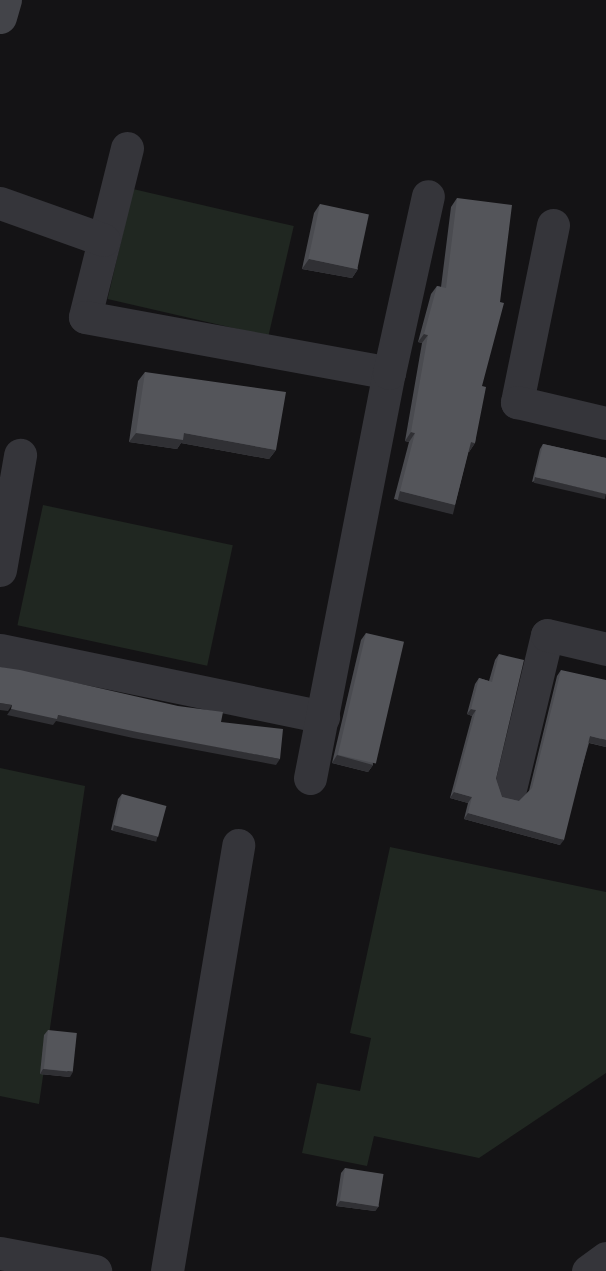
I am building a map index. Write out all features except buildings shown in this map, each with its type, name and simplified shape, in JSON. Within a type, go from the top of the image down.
[{"type":"main road","points":[[0,17],[5,0]]},
{"type":"street","points":[[127,148],[85,317],[389,373]]},
{"type":"street","points":[[310,778],[389,373],[428,196]]},
{"type":"street","points":[[0,203],[105,240]]},
{"type":"street","points":[[553,225],[518,402],[606,423]]},
{"type":"street","points":[[0,570],[20,455]]},
{"type":"street","points":[[510,789],[547,635],[606,649]]},
{"type":"street","points":[[0,650],[323,717]]},
{"type":"street","points":[[167,1271],[238,845]]},
{"type":"street","points":[[0,1253],[34,1265],[95,1271]]},
{"type":"street","points":[[588,1271],[606,1258]]},
{"type":"shaded area","points":[[133,189],[294,226],[268,336],[108,299]]},
{"type":"shaded area","points":[[43,505],[233,545],[207,666],[17,625]]},
{"type":"shaded area","points":[[0,768],[85,786],[39,1104],[0,1096]]},
{"type":"shaded area","points":[[390,847],[606,892],[606,1073],[479,1158],[374,1136],[367,1166],[302,1153],[317,1083],[360,1091],[371,1038],[350,1033]]}]
